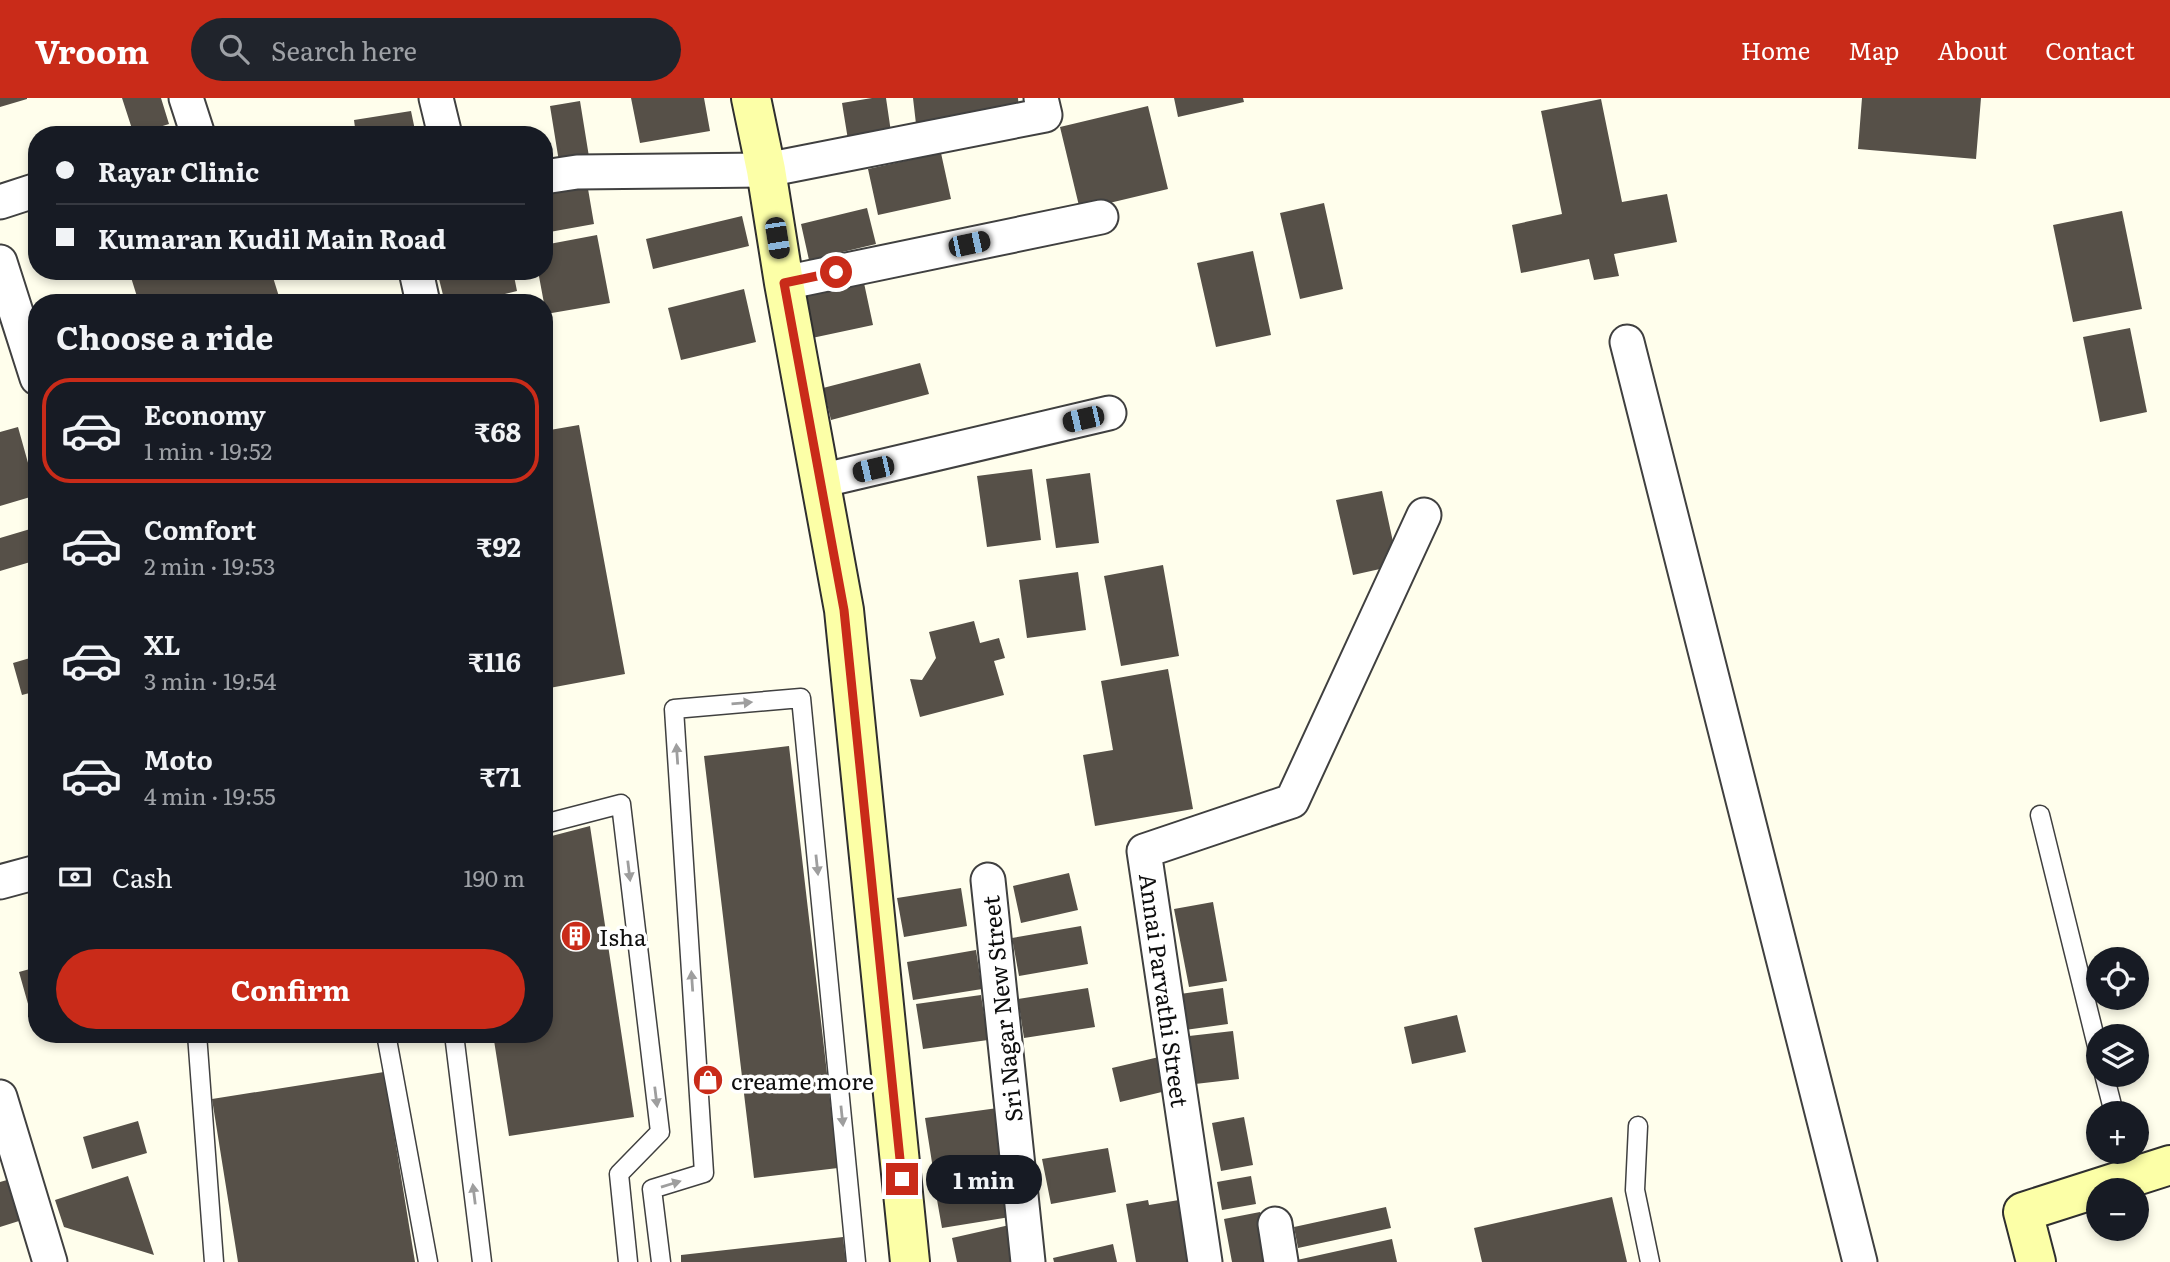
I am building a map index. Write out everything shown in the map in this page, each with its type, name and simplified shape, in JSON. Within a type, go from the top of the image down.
[{"type":"street","points":[[186,98],[195,126]]},
{"type":"street","points":[[436,98],[443,126]]},
{"type":"street","points":[[751,98],[844,610],[856,706],[911,1262]]},
{"type":"street","points":[[553,176],[577,172],[766,170],[1045,114],[1041,98]]},
{"type":"street","points":[[0,202],[28,193]]},
{"type":"street","points":[[784,283],[1101,217]]},
{"type":"street","points":[[0,262],[28,350]]},
{"type":"street","points":[[1627,342],[1860,1262]]},
{"type":"street","points":[[820,481],[1109,413]]},
{"type":"street","name":"Annai Parvathi Street","points":[[1205,1262],[1144,851],[1292,801],[1424,515]]},
{"type":"street","points":[[0,882],[28,874]]},
{"type":"street","name":"Sri Nagar New Street","points":[[988,880],[1028,1262]]},
{"type":"street","points":[[0,1097],[50,1262]]},
{"type":"street","points":[[2036,1262],[2023,1212],[2127,1165],[2170,1165]]},
{"type":"street","points":[[1275,1224],[1281,1262]]},
{"type":"lane","points":[[661,1262],[652,1189],[704,1173],[674,709],[801,698],[856,1262]]},
{"type":"lane","points":[[553,822],[621,804],[660,1132],[619,1174],[628,1262]]},
{"type":"lane","points":[[2040,815],[2092,1024]]},
{"type":"lane","points":[[198,1043],[214,1262]]},
{"type":"lane","points":[[388,1043],[428,1262]]},
{"type":"lane","points":[[455,1043],[482,1262]]},
{"type":"lane","points":[[1638,1126],[1635,1190],[1650,1262]]},
{"type":"building","points":[[0,98],[27,98],[27,99],[0,107]]},
{"type":"building","points":[[122,98],[161,98],[169,124],[131,126]]},
{"type":"building","points":[[631,98],[704,98],[710,131],[640,143]]},
{"type":"building","points":[[886,98],[892,139],[849,146],[842,103]]},
{"type":"building","points":[[913,98],[1018,98],[1019,110],[916,124]]},
{"type":"building","points":[[1174,98],[1243,98],[1244,102],[1178,117]]},
{"type":"building","points":[[1862,98],[1981,98],[1976,159],[1858,149]]},
{"type":"building","points":[[1601,99],[1622,202],[1667,194],[1677,242],[1614,254],[1619,276],[1594,280],[1589,259],[1521,273],[1512,225],[1562,214],[1541,111]]},
{"type":"building","points":[[580,101],[590,163],[560,168],[550,106]]},
{"type":"building","points":[[1148,106],[1168,189],[1080,210],[1060,127]]},
{"type":"building","points":[[411,111],[414,126],[355,126],[354,120]]},
{"type":"building","points":[[941,153],[951,199],[878,215],[868,169]]},
{"type":"building","points":[[587,183],[594,224],[553,231],[553,189]]},
{"type":"building","points":[[1324,203],[1343,289],[1300,299],[1280,213]]},
{"type":"building","points":[[867,208],[876,244],[809,260],[801,224]]},
{"type":"building","points":[[2122,211],[2142,309],[2073,322],[2053,225]]},
{"type":"building","points":[[742,216],[749,246],[653,269],[646,239]]},
{"type":"building","points":[[597,235],[610,303],[553,313],[553,294],[542,294],[540,280],[553,280],[553,243]]},
{"type":"building","points":[[1253,251],[1271,335],[1216,347],[1197,263]]},
{"type":"building","points":[[132,280],[274,280],[278,294],[136,294]]},
{"type":"building","points":[[439,280],[515,280],[517,291],[505,294],[443,294]]},
{"type":"building","points":[[864,283],[873,325],[812,338],[803,297]]},
{"type":"building","points":[[744,289],[756,342],[681,360],[668,308]]},
{"type":"building","points":[[2130,328],[2147,412],[2100,422],[2083,337]]},
{"type":"building","points":[[920,363],[929,394],[831,420],[823,388]]},
{"type":"building","points":[[579,425],[625,674],[553,687],[553,429]]},
{"type":"building","points":[[18,427],[28,463],[28,498],[0,506],[0,432]]},
{"type":"building","points":[[1032,469],[1041,540],[987,547],[977,476]]},
{"type":"building","points":[[1090,473],[1099,543],[1056,548],[1046,479]]},
{"type":"building","points":[[1382,491],[1398,565],[1353,575],[1336,500]]},
{"type":"building","points":[[28,530],[28,563],[0,571],[0,538]]},
{"type":"building","points":[[1163,565],[1179,656],[1121,666],[1104,576]]},
{"type":"building","points":[[1078,572],[1086,630],[1027,638],[1019,580]]},
{"type":"building","points":[[974,621],[980,643],[999,638],[1005,658],[994,661],[1004,695],[920,717],[910,679],[922,680],[936,658],[929,632]]},
{"type":"building","points":[[28,659],[28,693],[22,695],[13,663]]},
{"type":"building","points":[[1168,669],[1193,809],[1095,826],[1083,755],[1113,750],[1101,681]]},
{"type":"building","points":[[789,746],[838,1168],[754,1178],[704,756]]},
{"type":"building","name":"Isha","points":[[590,826],[634,1117],[509,1136],[494,1043],[553,1043],[553,836]]},
{"type":"building","points":[[1069,873],[1078,910],[1021,923],[1013,886]]},
{"type":"building","points":[[961,888],[967,926],[904,937],[897,898]]},
{"type":"building","points":[[1213,902],[1227,981],[1189,987],[1174,909]]},
{"type":"building","points":[[1081,926],[1088,964],[1019,976],[1012,938]]},
{"type":"building","points":[[976,950],[982,989],[913,1000],[907,962]]},
{"type":"building","points":[[28,970],[28,1004],[19,972]]},
{"type":"building","points":[[1088,988],[1095,1027],[1024,1038],[1018,999]]},
{"type":"building","points":[[1223,988],[1228,1024],[1185,1030],[1180,994]]},
{"type":"building","points":[[981,995],[988,1040],[923,1049],[916,1004]]},
{"type":"building","points":[[1457,1015],[1466,1052],[1412,1064],[1404,1027]]},
{"type":"building","points":[[1233,1031],[1239,1079],[1195,1084],[1189,1036]]},
{"type":"building","points":[[1159,1057],[1166,1091],[1120,1102],[1112,1068]]},
{"type":"building","points":[[384,1072],[415,1262],[238,1262],[212,1099]]},
{"type":"building","points":[[1005,1107],[1013,1157],[933,1169],[925,1118]]},
{"type":"building","points":[[1244,1117],[1253,1165],[1221,1171],[1212,1123]]},
{"type":"building","points":[[138,1121],[147,1153],[92,1169],[83,1137]]},
{"type":"building","points":[[1108,1148],[1116,1192],[1051,1204],[1042,1159]]},
{"type":"building","points":[[1002,1166],[1010,1217],[942,1228],[933,1177]]},
{"type":"building","points":[[128,1176],[154,1255],[64,1227],[55,1200]]},
{"type":"building","points":[[1251,1176],[1256,1204],[1222,1210],[1217,1182]]},
{"type":"building","points":[[7,1180],[19,1221],[0,1227],[0,1182]]},
{"type":"building","points":[[1612,1197],[1627,1262],[1482,1262],[1474,1228]]},
{"type":"building","points":[[1185,1199],[1196,1262],[1136,1262],[1126,1204],[1148,1200],[1149,1205]]},
{"type":"building","points":[[1386,1207],[1391,1228],[1298,1248],[1294,1227]]},
{"type":"building","points":[[1260,1212],[1269,1262],[1232,1262],[1224,1219]]},
{"type":"building","points":[[1014,1224],[1022,1262],[957,1262],[952,1238]]},
{"type":"building","points":[[843,1237],[846,1262],[681,1262],[681,1255]]},
{"type":"building","points":[[1392,1239],[1397,1262],[1297,1262],[1297,1260]]},
{"type":"building","points":[[1113,1244],[1117,1262],[1054,1262],[1053,1258]]},
{"type":"place","name":"Isha","points":[[576,936]]},
{"type":"place","name":"creame more","points":[[708,1080]]},
{"type":"route","points":[[836,272],[784,283],[844,610],[856,706],[902,1179]]}]
